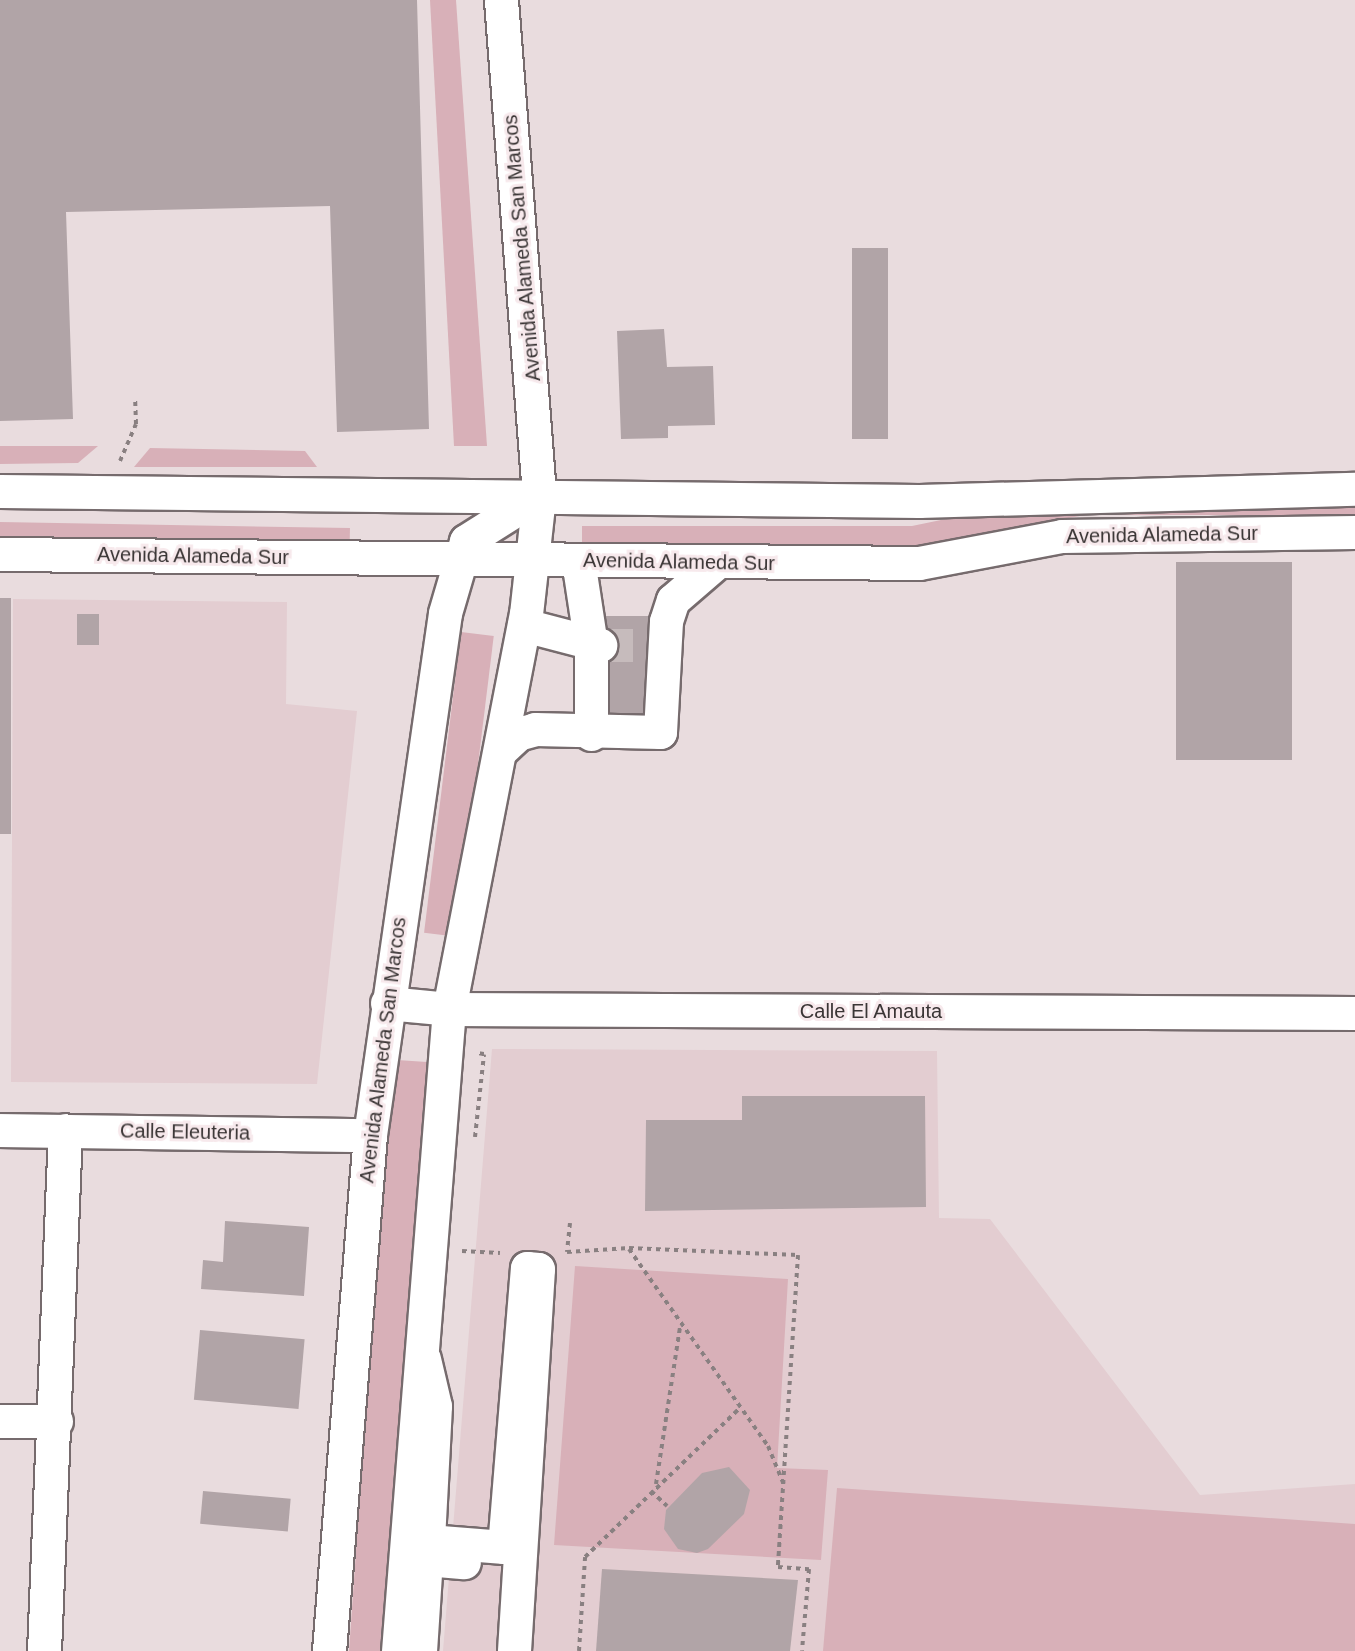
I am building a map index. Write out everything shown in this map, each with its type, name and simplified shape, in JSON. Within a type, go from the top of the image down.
[{"type":"main road","name":"Avenida Alameda San Marcos","points":[[398,1651],[420,1342],[449,1009],[524,625],[534,561],[539,496],[501,0]]},
{"type":"main road","points":[[0,490],[919,501],[1355,489]]},
{"type":"main road","name":"Avenida Alameda San Marcos","points":[[329,1651],[370,1135],[387,1003],[456,559],[477,531],[539,496]]},
{"type":"main road","name":"Avenida Alameda Sur","points":[[0,554],[716,563],[919,562],[1062,536],[1355,532]]},
{"type":"main road","points":[[578,560],[596,645],[591,734]]},
{"type":"main road","points":[[500,751],[518,734],[535,729],[591,734],[655,734],[663,728],[657,645],[673,600],[716,563]]},
{"type":"main road","points":[[524,625],[596,645]]},
{"type":"main road","name":"Calle El Amauta","points":[[387,1003],[449,1009],[1355,1013]]},
{"type":"main road","name":"Calle Eleuteria","points":[[0,1130],[370,1135]]},
{"type":"main road","points":[[44,1651],[56,1421],[65,1130]]},
{"type":"main road","points":[[420,1342],[435,1406],[428,1541],[504,1547],[527,1268],[538,1269],[514,1651]]},
{"type":"main road","points":[[0,1421],[56,1421]]},
{"type":"main road","points":[[420,1651],[426,1558],[503,1566],[499,1651]]},
{"type":"path","points":[[130,445],[135,398]]},
{"type":"path","points":[[447,1051],[484,1054],[474,1146]]},
{"type":"path","points":[[567,1252],[570,1223]]},
{"type":"path","points":[[463,1239],[462,1251],[509,1253]]},
{"type":"path","points":[[629,1248],[680,1328],[768,1446],[785,1485]]},
{"type":"path","points":[[555,1252],[629,1248],[798,1255],[778,1567],[808,1569],[802,1651]]},
{"type":"path","points":[[656,1486],[680,1328]]},
{"type":"path","points":[[579,1651],[585,1557],[656,1486],[741,1407]]},
{"type":"path","points":[[651,1491],[667,1506]]},
{"type":"shaded area","points":[[430,0],[456,0],[487,446],[454,446]]},
{"type":"shaded area","points":[[0,446],[98,446],[78,463],[0,464]]},
{"type":"shaded area","points":[[150,448],[305,451],[317,467],[134,467]]},
{"type":"shaded area","points":[[1052,497],[1355,498],[1355,515],[1085,515],[916,546],[582,543],[582,526],[912,526]]},
{"type":"shaded area","points":[[0,522],[350,528],[350,544],[0,538]]},
{"type":"shaded area","points":[[13,599],[287,602],[286,704],[357,711],[317,1084],[11,1082]]},
{"type":"shaded area","points":[[461,632],[494,636],[457,937],[424,933]]},
{"type":"shaded area","points":[[492,1049],[937,1051],[939,1218],[990,1219],[1200,1495],[1355,1484],[1355,1651],[443,1651]]},
{"type":"shaded area","points":[[397,1060],[427,1062],[380,1651],[349,1651],[385,1138]]},
{"type":"shaded area","points":[[575,1266],[788,1279],[777,1468],[828,1470],[821,1560],[554,1545]]},
{"type":"shaded area","points":[[837,1488],[1355,1524],[1355,1651],[823,1651]]},
{"type":"building","points":[[0,0],[417,0],[429,429],[337,432],[330,206],[66,212],[73,419],[0,421]]},
{"type":"building","points":[[852,248],[888,248],[888,439],[852,439]]},
{"type":"building","points":[[664,329],[667,367],[713,366],[715,425],[668,426],[668,438],[621,439],[617,331]]},
{"type":"building","points":[[1176,562],[1292,562],[1292,760],[1176,760]]},
{"type":"building","points":[[0,598],[11,598],[11,834],[0,834]]},
{"type":"building","points":[[77,614],[99,614],[99,645],[77,645]]},
{"type":"building","points":[[600,616],[649,616],[649,725],[600,725]]},
{"type":"building","points":[[742,1096],[925,1096],[926,1207],[645,1211],[646,1120],[742,1120]]},
{"type":"building","points":[[225,1221],[309,1227],[304,1296],[201,1289],[203,1260],[223,1262]]},
{"type":"building","points":[[200,1330],[305,1339],[298,1409],[194,1400]]},
{"type":"building","points":[[729,1467],[750,1490],[744,1514],[708,1549],[697,1553],[678,1549],[664,1529],[666,1510],[702,1473]]},
{"type":"building","points":[[203,1491],[291,1499],[288,1532],[200,1524]]},
{"type":"building","points":[[602,1569],[798,1580],[790,1651],[596,1651]]},
{"type":"tunnel","points":[[600,645],[649,645]]}]
